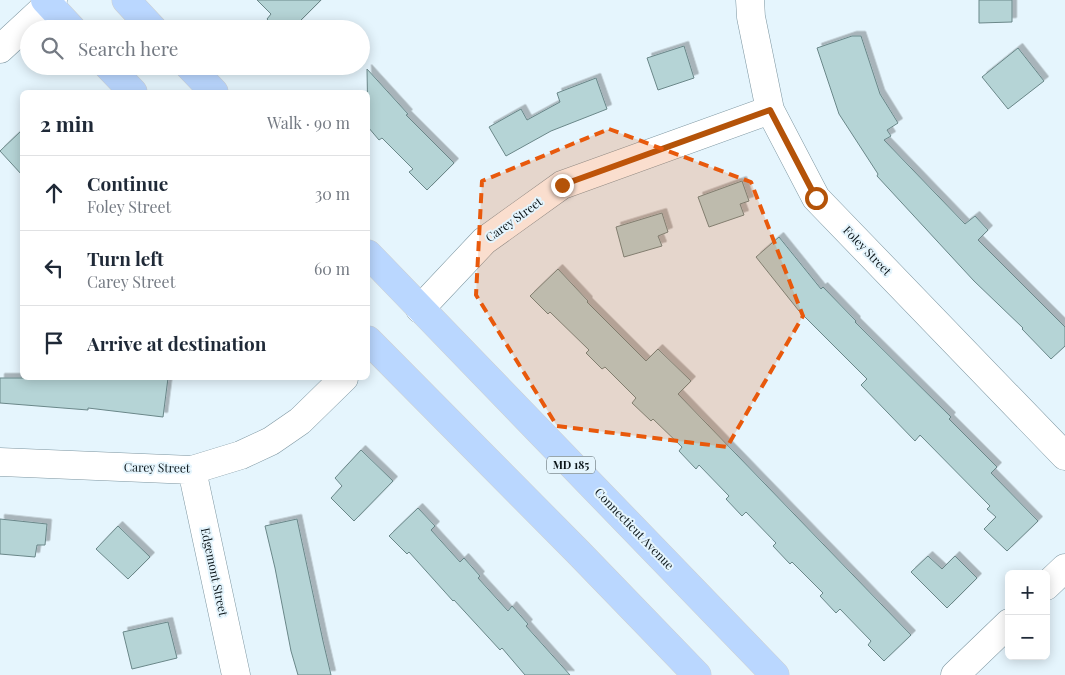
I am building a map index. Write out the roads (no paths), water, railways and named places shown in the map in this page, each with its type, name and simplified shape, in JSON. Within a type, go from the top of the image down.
[{"type":"main road","points":[[126,0],[145,20]]},
{"type":"main road","points":[[49,1],[65,20]]},
{"type":"main road","points":[[117,75],[131,90]]},
{"type":"main road","points":[[198,75],[212,90]]},
{"type":"main road","name":"Connecticut Avenue","points":[[370,256],[775,675]]},
{"type":"main road","points":[[370,348],[578,552],[697,675]]},
{"type":"street","name":"Foley Street","points":[[750,0],[751,16],[770,110],[816,198],[1065,456]]},
{"type":"street","points":[[29,20],[49,1]]},
{"type":"street","points":[[0,48],[20,29]]},
{"type":"street","name":"Carey Street","points":[[420,309],[484,241],[562,185],[770,110]]},
{"type":"street","name":"Carey Street","points":[[0,462],[192,470],[241,455],[271,441],[300,421],[342,380]]},
{"type":"street","name":"Edgemont Street","points":[[192,470],[236,675]]},
{"type":"street","points":[[1050,582],[1065,568]]},
{"type":"street","points":[[955,675],[1005,627]]}]
